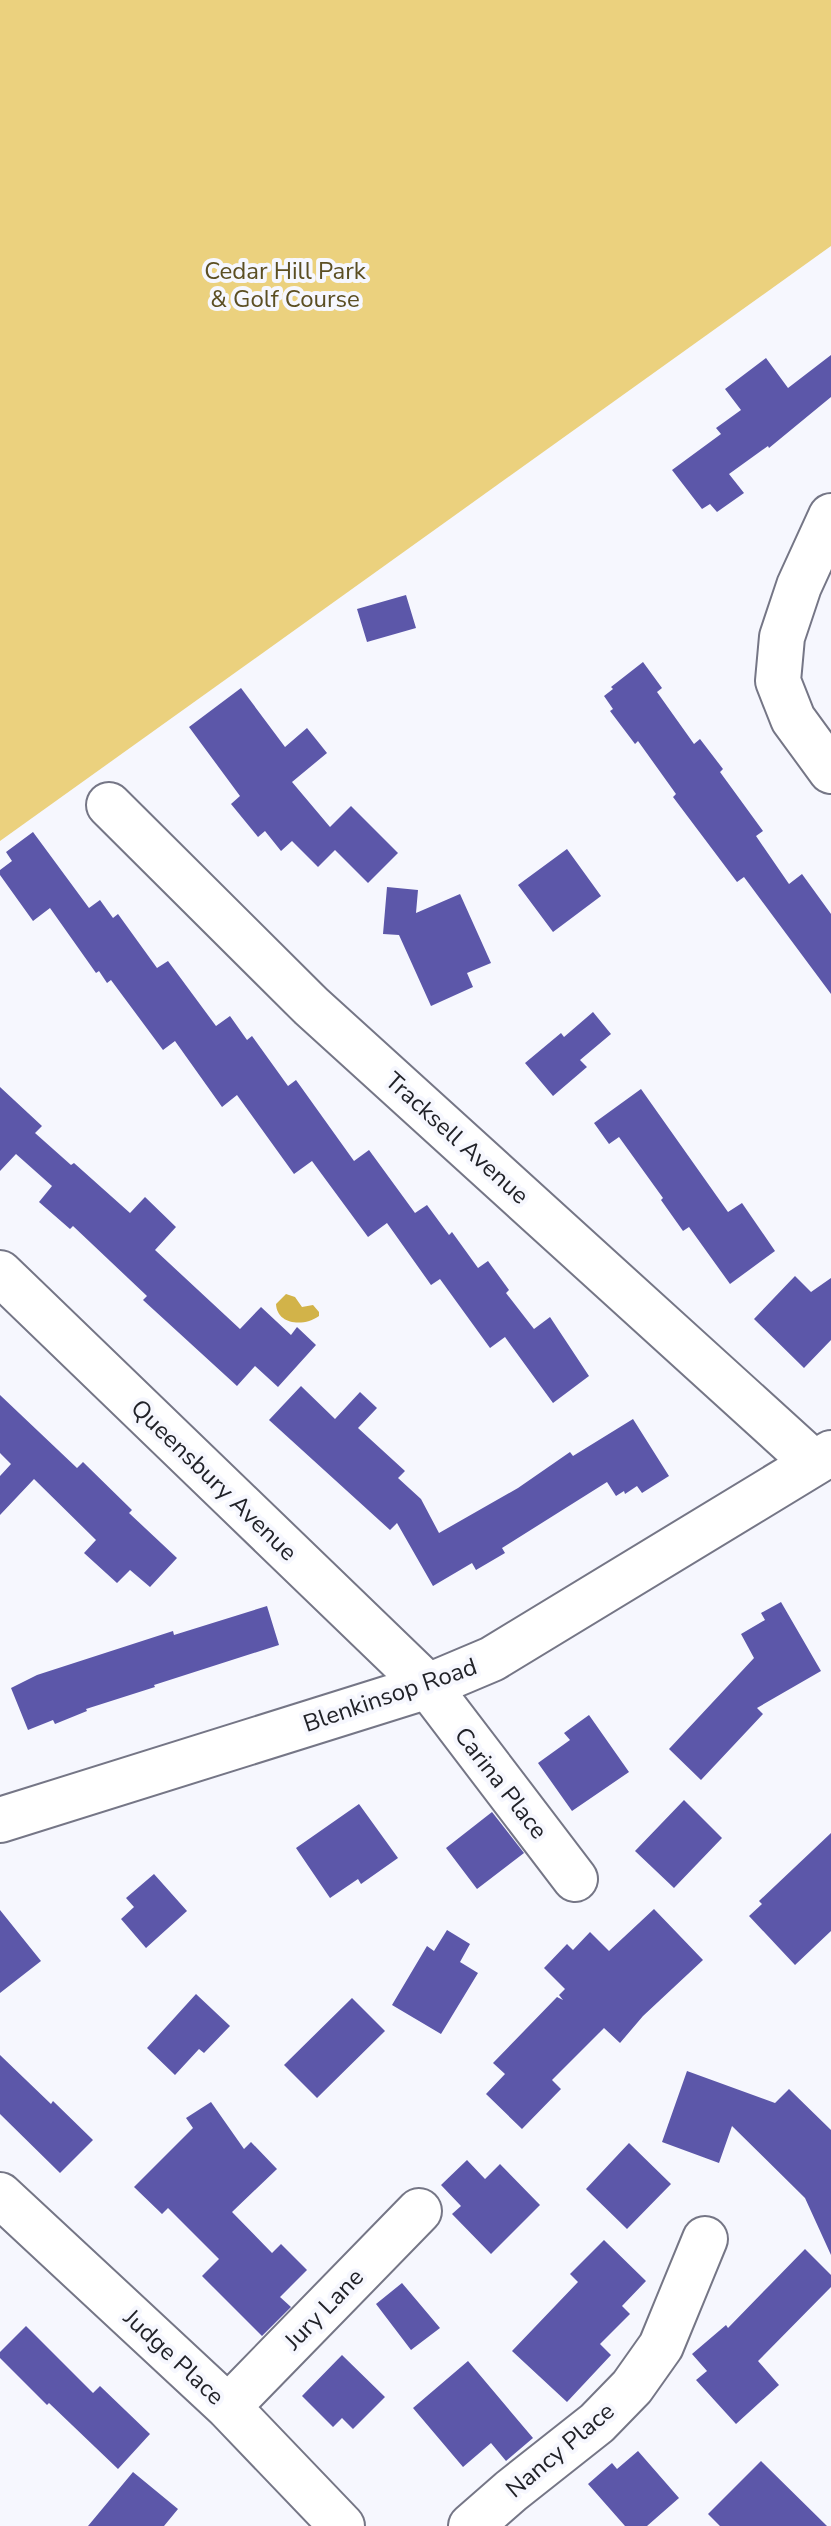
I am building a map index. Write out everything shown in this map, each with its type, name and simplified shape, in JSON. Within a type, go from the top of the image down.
[{"type":"street","points":[[831,516],[799,586],[782,637],[778,681],[793,719],[831,771]]},
{"type":"street","name":"Tracksell Avenue","points":[[109,805],[311,1006],[823,1458]]},
{"type":"street","name":"Queensbury Avenue","points":[[0,1273],[428,1686]]},
{"type":"street","name":"Blenkinsop Road","points":[[0,1820],[428,1686],[492,1659],[823,1458]]},
{"type":"street","name":"Carina Place","points":[[428,1686],[575,1879]]},
{"type":"street","name":"Judge Place","points":[[0,2195],[228,2407],[342,2526]]},
{"type":"street","name":"Jury Lane","points":[[228,2407],[419,2211]]},
{"type":"street","name":"Nancy Place","points":[[471,2526],[597,2423],[632,2387],[661,2346],[705,2239]]},
{"type":"green space","name":"Cedar Hill Park & Golf Course","points":[[0,0],[831,0],[831,246],[0,841]]},
{"type":"shaded area","points":[[286,1294],[295,1297],[302,1307],[313,1305],[319,1316],[299,1323],[286,1320],[276,1304]]},
{"type":"building","points":[[831,355],[831,397],[769,448],[729,474],[744,493],[717,512],[710,504],[702,509],[672,470],[721,434],[716,428],[741,410],[725,389],[766,358],[788,388]]},
{"type":"building","points":[[406,595],[416,628],[367,642],[357,609]]},
{"type":"building","points":[[643,662],[662,688],[657,692],[694,744],[700,739],[723,769],[720,772],[763,831],[756,836],[789,884],[802,874],[831,914],[831,994],[744,877],[737,882],[673,797],[676,794],[638,741],[635,744],[610,711],[613,709],[604,696]]},
{"type":"building","points":[[241,688],[285,747],[307,728],[327,753],[292,782],[330,827],[351,806],[398,853],[368,883],[335,850],[318,867],[292,841],[281,851],[265,831],[258,837],[231,804],[240,796],[189,727]]},
{"type":"building","points":[[33,832],[89,908],[100,900],[113,918],[118,914],[157,968],[168,961],[216,1026],[230,1016],[247,1040],[252,1036],[288,1086],[296,1080],[354,1161],[369,1150],[415,1213],[427,1205],[449,1235],[452,1232],[478,1268],[488,1261],[509,1290],[506,1293],[534,1329],[550,1317],[589,1376],[553,1403],[505,1337],[490,1348],[440,1279],[431,1285],[387,1223],[368,1237],[312,1161],[294,1174],[237,1095],[222,1107],[175,1041],[163,1050],[111,980],[107,983],[99,971],[96,973],[50,908],[33,921],[0,875],[0,870],[12,861],[6,852]]},
{"type":"building","points":[[567,849],[601,896],[553,932],[518,885]]},
{"type":"building","points":[[387,887],[418,890],[416,913],[460,894],[491,963],[467,973],[473,987],[431,1006],[399,935],[383,934]]},
{"type":"building","points":[[593,1012],[611,1034],[580,1060],[587,1067],[553,1096],[525,1063],[561,1033],[564,1037]]},
{"type":"building","points":[[0,1087],[42,1126],[35,1133],[130,1213],[145,1197],[176,1227],[155,1250],[240,1329],[261,1307],[291,1335],[297,1327],[316,1345],[278,1387],[255,1366],[237,1386],[143,1300],[147,1296],[73,1226],[70,1229],[39,1202],[52,1186],[16,1154],[0,1171]]},
{"type":"building","points":[[641,1089],[728,1212],[742,1203],[775,1251],[730,1284],[689,1227],[683,1231],[619,1137],[609,1144],[594,1123]]},
{"type":"building","points":[[795,1276],[811,1292],[831,1278],[831,1340],[804,1368],[754,1319]]},
{"type":"building","points":[[301,1386],[335,1419],[360,1392],[377,1408],[358,1428],[405,1471],[398,1478],[421,1499],[439,1533],[518,1488],[570,1452],[573,1456],[633,1419],[669,1476],[642,1493],[637,1486],[616,1496],[607,1482],[502,1548],[505,1553],[476,1570],[472,1563],[433,1586],[397,1523],[390,1530],[269,1420]]},
{"type":"building","points":[[0,1395],[77,1468],[83,1462],[132,1510],[129,1513],[177,1558],[150,1587],[130,1570],[117,1583],[84,1553],[96,1540],[34,1479],[0,1515],[0,1476],[11,1464],[0,1453]]},
{"type":"building","points":[[781,1602],[821,1671],[757,1708],[763,1714],[701,1780],[669,1749],[754,1658],[741,1634],[765,1620],[761,1613]]},
{"type":"building","points":[[267,1606],[279,1645],[154,1685],[86,1709],[55,1724],[53,1720],[28,1730],[11,1688],[37,1675],[173,1631],[174,1635]]},
{"type":"building","points":[[589,1715],[629,1772],[572,1811],[538,1763],[570,1740],[564,1733]]},
{"type":"building","points":[[684,1800],[722,1838],[674,1888],[635,1851]]},
{"type":"building","points":[[359,1804],[398,1858],[361,1884],[358,1879],[330,1898],[296,1848]]},
{"type":"building","points":[[492,1812],[524,1853],[477,1889],[446,1848]]},
{"type":"building","points":[[831,1833],[831,1931],[795,1965],[749,1916],[762,1904],[759,1901]]},
{"type":"building","points":[[154,1874],[187,1911],[146,1948],[121,1919],[134,1907],[126,1898]]},
{"type":"building","points":[[654,1909],[703,1960],[643,2016],[620,2043],[604,2028],[552,2080],[561,2089],[522,2129],[486,2094],[505,2074],[493,2063],[557,1997],[563,2000],[559,1995],[565,1989],[544,1968],[567,1944],[573,1950],[590,1932],[609,1951]]},
{"type":"building","points":[[0,1910],[41,1961],[0,1993]]},
{"type":"building","points":[[447,1930],[470,1944],[460,1962],[478,1973],[441,2034],[392,2005],[427,1946],[434,1951]]},
{"type":"building","points":[[196,1994],[230,2026],[204,2053],[199,2049],[175,2075],[147,2048]]},
{"type":"building","points":[[352,1998],[385,2031],[317,2098],[284,2065]]},
{"type":"building","points":[[0,2055],[93,2140],[60,2173],[0,2114]]},
{"type":"building","points":[[687,2071],[775,2103],[789,2089],[831,2130],[831,2255],[805,2198],[732,2126],[719,2163],[662,2142]]},
{"type":"building","points":[[211,2102],[244,2149],[251,2142],[277,2169],[232,2212],[272,2253],[281,2244],[307,2270],[280,2297],[291,2307],[262,2336],[202,2276],[219,2259],[168,2208],[162,2214],[134,2187],[193,2128],[186,2118]]},
{"type":"building","points":[[629,2143],[671,2184],[627,2229],[586,2189]]},
{"type":"building","points":[[467,2160],[485,2179],[500,2164],[540,2205],[491,2254],[452,2214],[461,2206],[441,2185]]},
{"type":"building","points":[[604,2240],[646,2281],[622,2306],[630,2314],[600,2344],[611,2355],[567,2402],[512,2351],[578,2282],[570,2274]]},
{"type":"building","points":[[805,2249],[831,2275],[831,2287],[758,2361],[779,2385],[736,2424],[696,2380],[707,2371],[692,2354],[726,2325],[728,2328]]},
{"type":"building","points":[[402,2283],[440,2328],[411,2350],[376,2304]]},
{"type":"building","points":[[26,2326],[93,2393],[100,2386],[150,2434],[118,2469],[0,2358],[0,2352]]},
{"type":"building","points":[[342,2355],[385,2397],[353,2429],[342,2418],[333,2427],[302,2396]]},
{"type":"building","points":[[468,2361],[533,2438],[506,2461],[491,2443],[463,2467],[413,2408]]},
{"type":"building","points":[[638,2451],[679,2498],[647,2526],[625,2526],[588,2484],[612,2463],[617,2469]]},
{"type":"building","points":[[761,2461],[827,2526],[720,2526],[708,2514]]},
{"type":"building","points":[[133,2472],[178,2509],[164,2526],[88,2526]]}]
